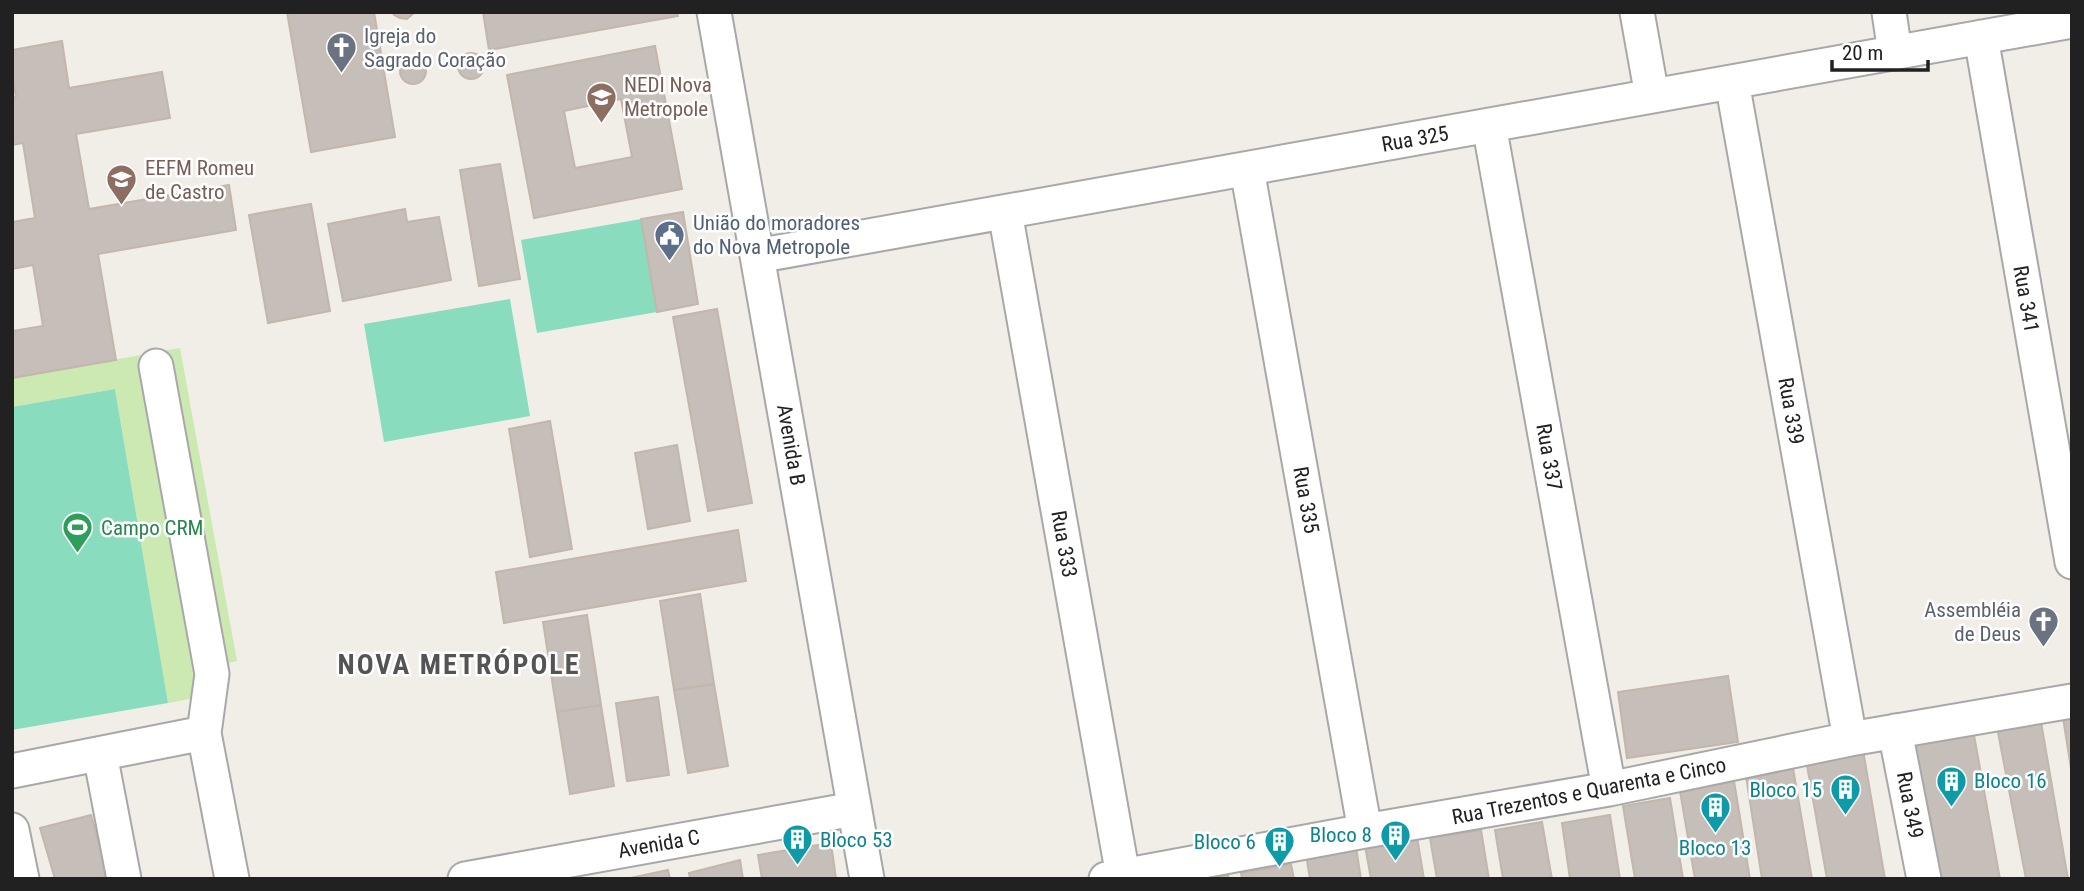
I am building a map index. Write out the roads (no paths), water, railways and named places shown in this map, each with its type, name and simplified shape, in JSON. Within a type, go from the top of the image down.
[{"type":"street","name":"Avenida B","points":[[715,12],[867,879]]},
{"type":"street","points":[[1637,12],[1652,96]]},
{"type":"street","points":[[1889,12],[1895,52]]},
{"type":"street","name":"Rua 325","points":[[757,256],[2072,21]]},
{"type":"street","name":"Rua 341","points":[[1981,37],[2072,562]]},
{"type":"street","name":"Rua 339","points":[[1732,82],[1850,739]]},
{"type":"street","name":"Rua 337","points":[[1489,125],[1609,789]]},
{"type":"street","name":"Rua 335","points":[[1247,169],[1365,831]]},
{"type":"street","name":"Rua 333","points":[[1005,212],[1114,877]]},
{"type":"street","points":[[156,366],[212,674],[204,733],[232,879]]},
{"type":"street","name":"Rua Trezentos e Quarenta e Cinco","points":[[1114,877],[1609,789],[1850,739],[2072,701]]},
{"type":"street","name":"Rua 349","points":[[1895,732],[1924,879]]},
{"type":"street","points":[[12,771],[204,733]]},
{"type":"street","points":[[100,754],[124,879]]},
{"type":"street","name":"Avenida C","points":[[464,879],[854,809]]},
{"type":"street","points":[[12,830],[22,879]]},
{"type":"place","name":"Igreja do Sagrado Coração","points":[[341,75]]},
{"type":"place","name":"NEDI Nova Metropole","points":[[601,124]]},
{"type":"place","name":"EEFM Romeu de Castro","points":[[122,207]]},
{"type":"place","name":"União do moradores do Nova Metropole","points":[[670,262]]},
{"type":"place","name":"Campo CRM","points":[[78,555]]},
{"type":"place","name":"Assembléia de Deus","points":[[2044,649]]},
{"type":"place","name":"Bloco 16","points":[[1951,808]]},
{"type":"place","name":"Bloco 15","points":[[1845,817]]},
{"type":"place","name":"Bloco 13","points":[[1715,835]]},
{"type":"place","name":"Bloco 8","points":[[1395,862]]},
{"type":"place","name":"Bloco 53","points":[[797,867]]},
{"type":"place","name":"Bloco 6","points":[[1279,869]]},
{"type":"district","name":"NOVA METRÓPOLE","points":[[459,664]]}]
